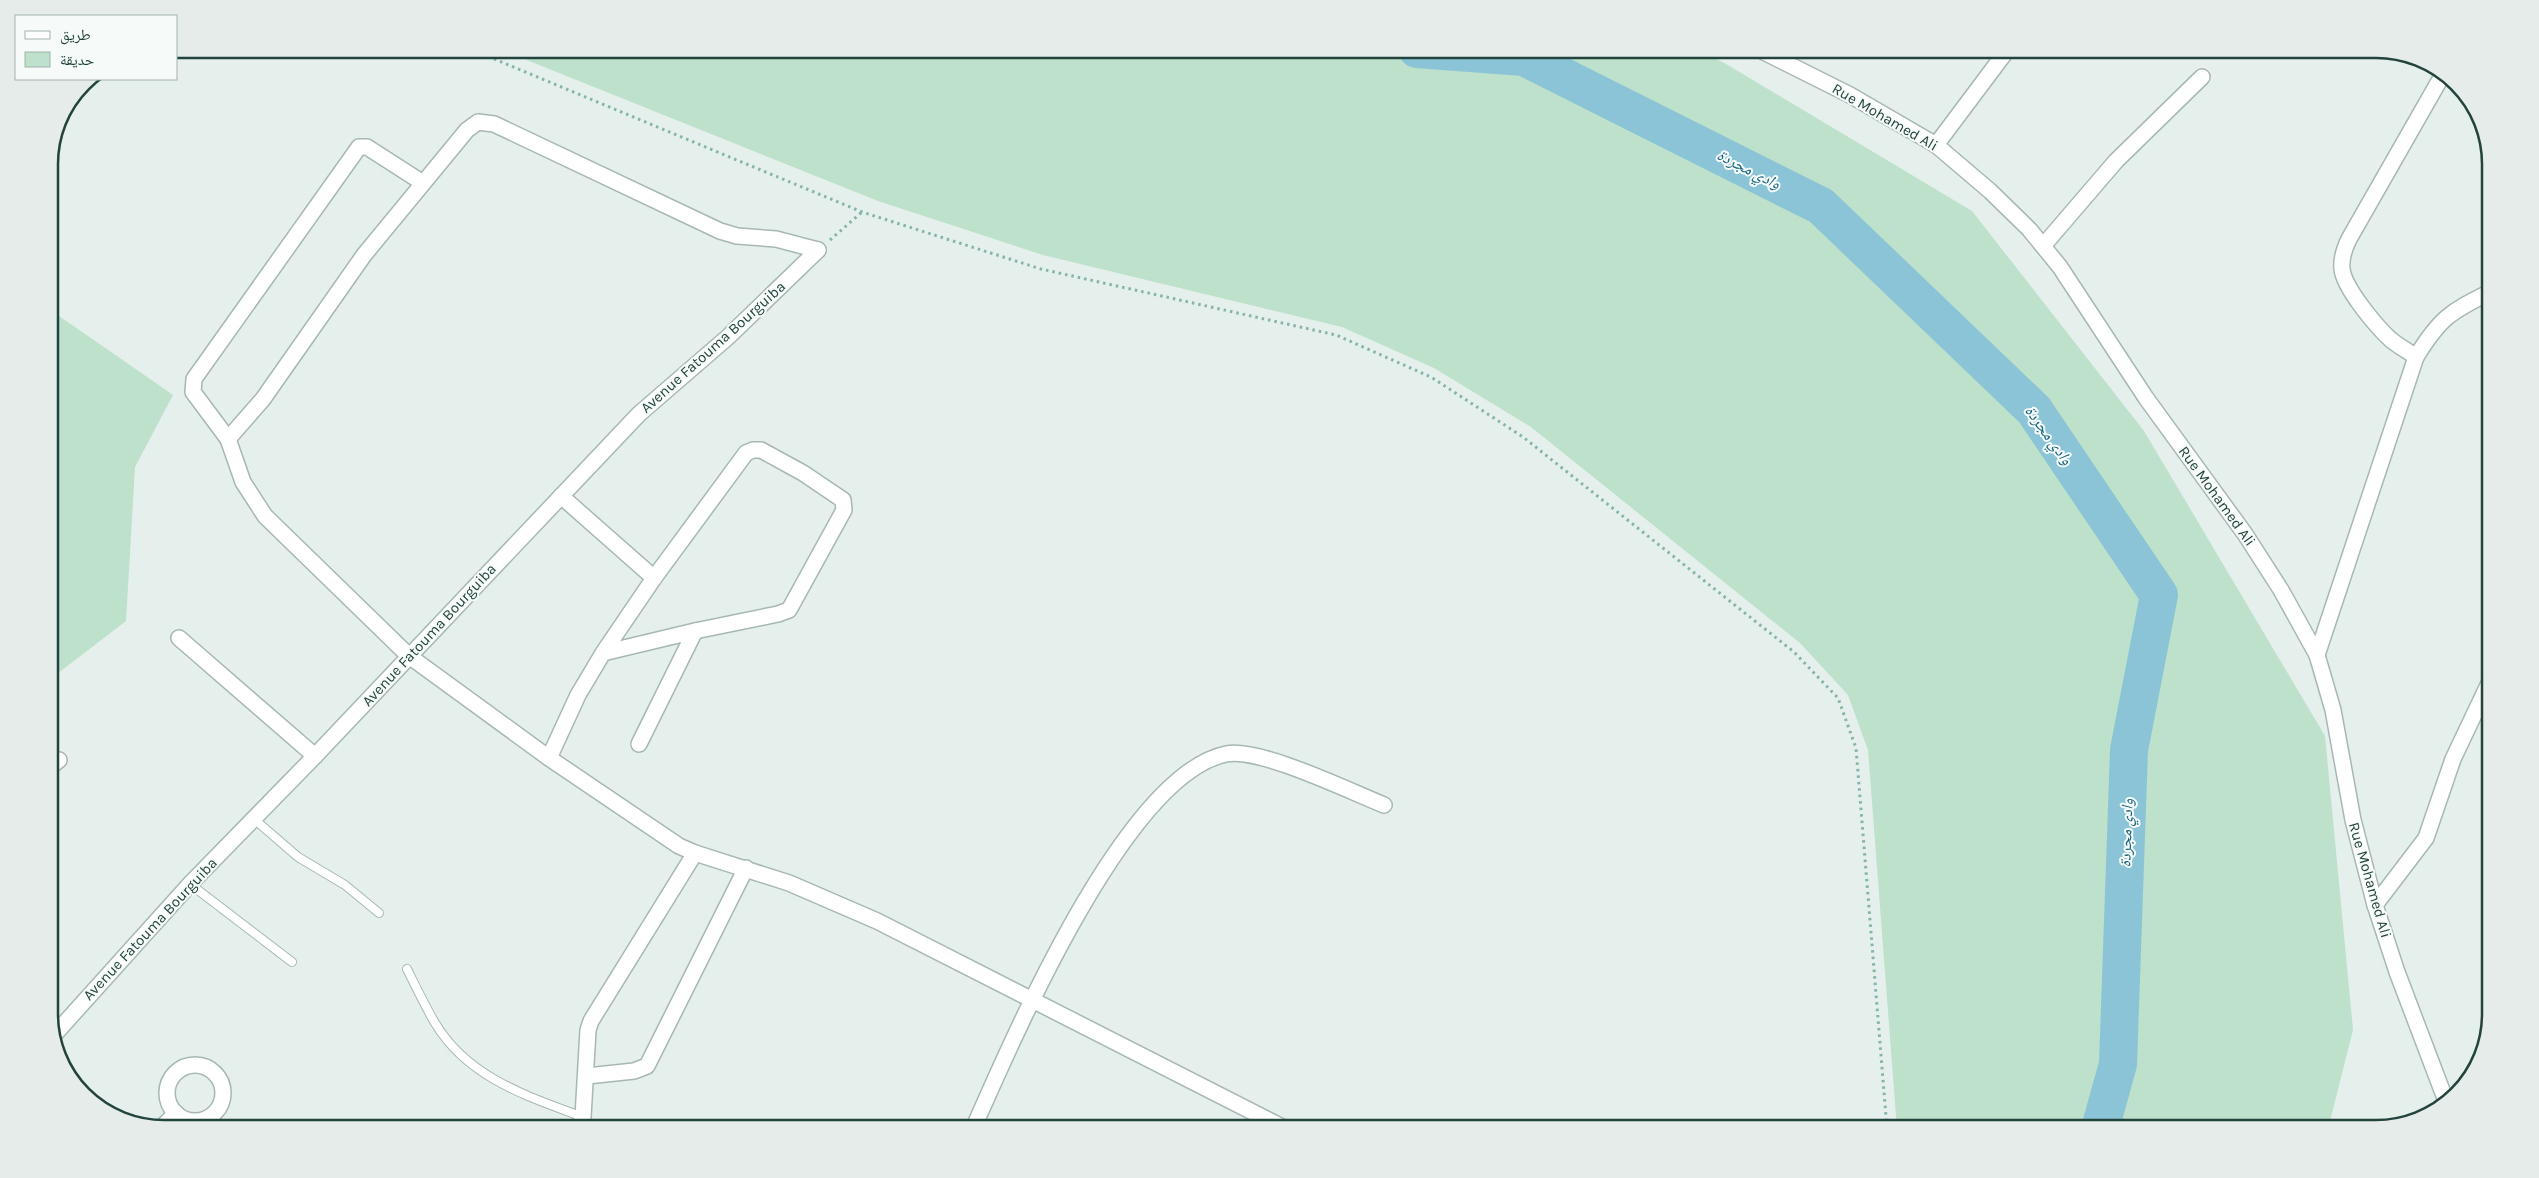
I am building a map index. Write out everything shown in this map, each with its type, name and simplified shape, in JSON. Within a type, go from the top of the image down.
[{"type":"street","name":"Rue Mohamed Ali","points":[[1776,58],[1850,95],[1936,145],[1990,191],[2043,246],[2060,267],[2146,398],[2245,534],[2281,590],[2318,655],[2338,734],[2353,820],[2375,905],[2397,972],[2444,1095]]},
{"type":"street","points":[[1936,145],[2001,58]]},
{"type":"street","points":[[2043,246],[2116,161],[2202,76]]},
{"type":"street","points":[[2416,357],[2391,340],[2375,322],[2348,285],[2342,271],[2342,260],[2349,239],[2440,79]]},
{"type":"street","points":[[228,439],[263,399],[364,255],[467,130],[478,122],[494,124],[720,231],[737,236],[776,239],[818,250]]},
{"type":"street","points":[[423,184],[367,147],[359,147],[194,379],[193,392],[228,439],[243,482],[265,516],[409,656],[549,758],[674,842],[695,853],[789,883],[877,920],[1268,1120]]},
{"type":"street","name":"Avenue Fatouma Bourguiba","points":[[58,1023],[639,414],[728,337],[818,250]]},
{"type":"street","points":[[2318,655],[2416,357],[2432,331],[2453,310],[2481,296]]},
{"type":"street","points":[[549,758],[578,694],[603,654],[654,578],[740,459],[753,450],[761,450],[802,473],[843,500],[844,510],[789,610],[603,654]]},
{"type":"street","points":[[561,496],[654,578]]},
{"type":"street","points":[[639,744],[696,631]]},
{"type":"street","points":[[179,638],[315,756]]},
{"type":"street","points":[[2375,905],[2426,838],[2453,759],[2482,699]]},
{"type":"street","points":[[977,1120],[1031,1000],[1118,847],[1150,809],[1182,777],[1206,761],[1228,754],[1250,755],[1384,804]]},
{"type":"street","points":[[580,1120],[587,1076],[588,1030],[591,1021],[695,853]]},
{"type":"street","points":[[587,1076],[634,1071],[647,1066],[746,868]]},
{"type":"street","points":[[169,1120],[176,1113]]},
{"type":"lane","points":[[254,819],[298,857],[345,885],[379,913]]},
{"type":"lane","points":[[190,884],[292,962]]},
{"type":"lane","points":[[406,969],[436,1025],[459,1053],[481,1073],[508,1089],[574,1120]]},
{"type":"path","points":[[492,58],[862,212],[1041,269],[1336,335],[1431,377],[1523,437],[1794,652],[1838,698],[1856,748],[1886,1120]]},
{"type":"path","points":[[818,250],[862,212]]},
{"type":"green space","points":[[521,58],[1714,58],[1972,211],[2144,431],[2325,736],[2353,1030],[2330,1120],[1896,1120],[1868,750],[1848,695],[1800,643],[1531,427],[1434,368],[1342,327],[1043,255],[878,201]]},
{"type":"green space","points":[[58,315],[173,395],[135,467],[126,621],[58,673]]},
{"type":"waterway","name":"وادي مجردة","points":[[1526,58],[1821,206],[2034,410],[2159,595],[2129,750],[2118,1064],[2102,1120]]}]
